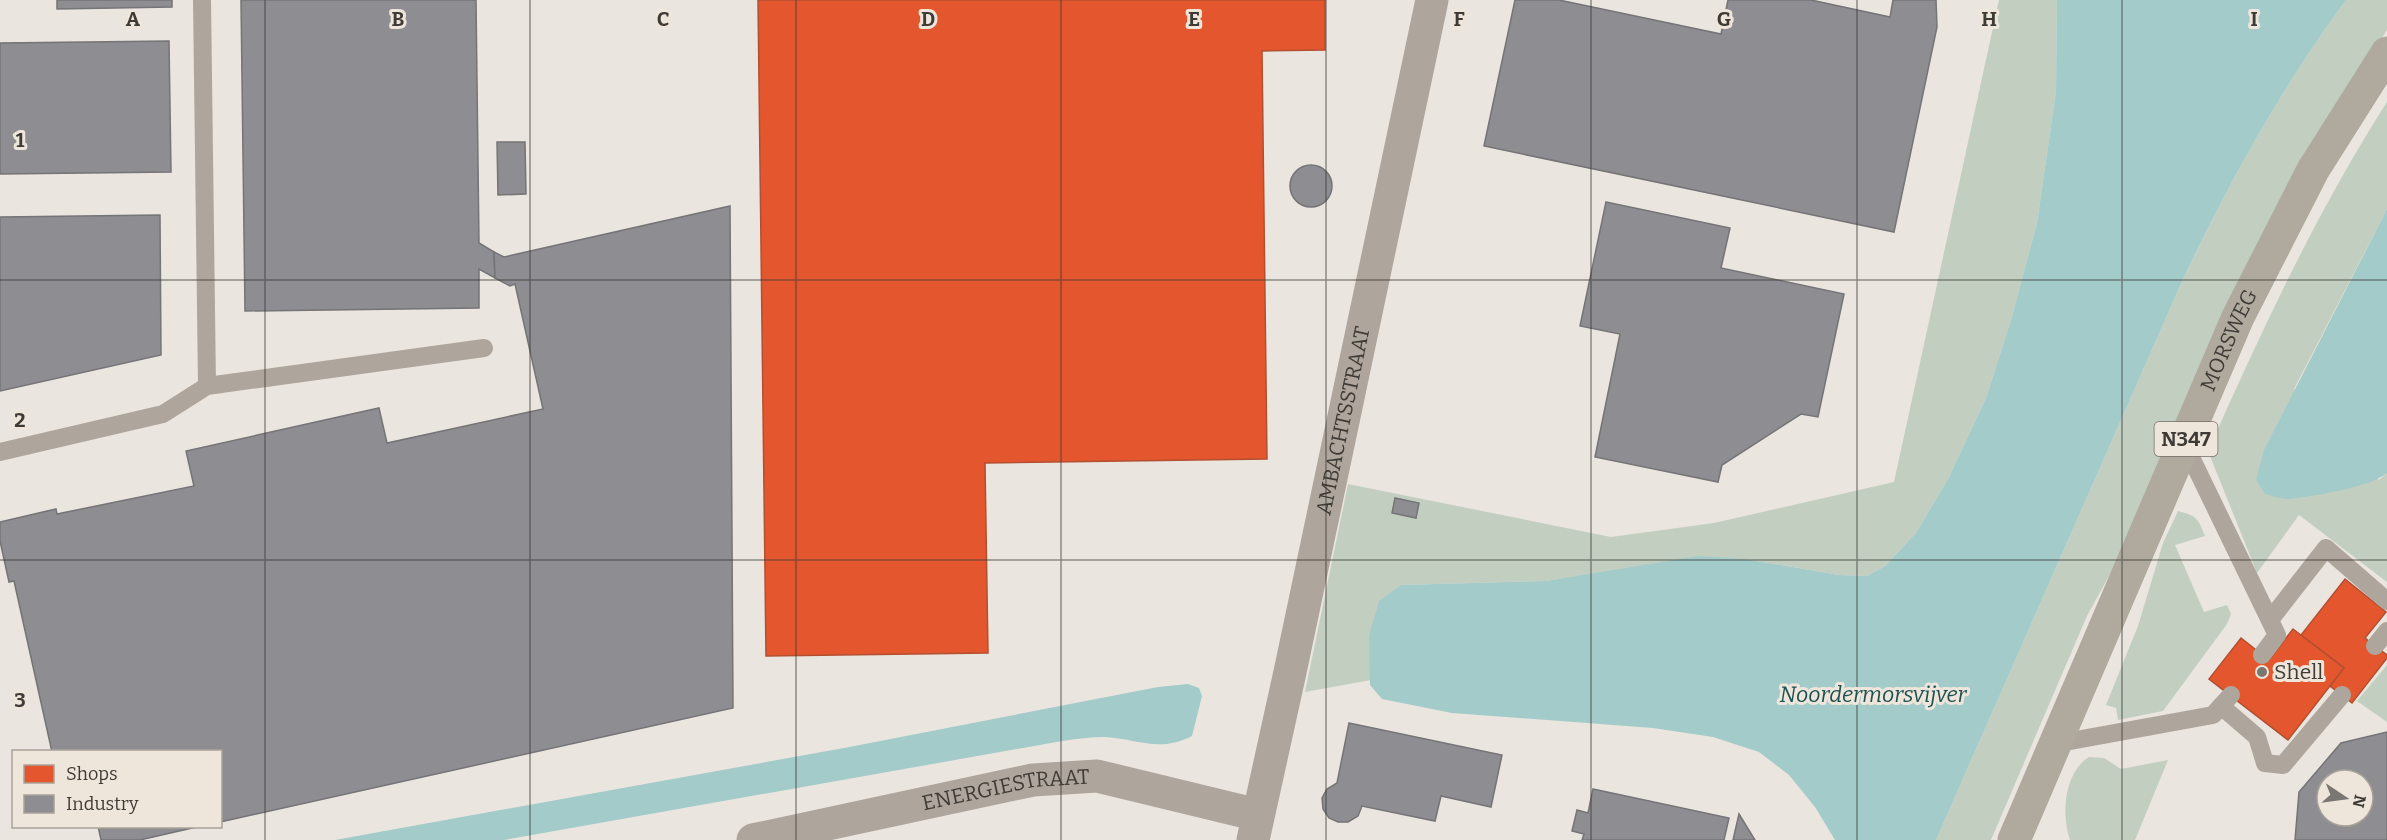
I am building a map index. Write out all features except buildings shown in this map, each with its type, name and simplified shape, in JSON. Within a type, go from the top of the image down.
[{"type":"main road","name":"MORSWEG","points":[[2014,840],[2238,317],[2313,170],[2387,52]]},
{"type":"street","name":"AMBACHTSSTRAAT","points":[[1256,828],[1432,0]]},
{"type":"street","name":"ENERGIESTRAAT","points":[[753,840],[1033,780],[1096,776],[1256,828]]},
{"type":"lane","points":[[202,0],[207,386]]},
{"type":"lane","points":[[0,452],[163,414],[207,386],[484,348]]},
{"type":"lane","points":[[2184,443],[2277,635],[2262,655]]},
{"type":"lane","points":[[2270,620],[2326,548],[2387,601]]},
{"type":"lane","points":[[2375,646],[2387,631]]},
{"type":"lane","points":[[2054,744],[2213,715],[2226,701],[2258,737],[2265,763],[2283,765],[2342,695]]},
{"type":"green space","points":[[1999,0],[2057,0],[2056,91],[2037,223],[2011,320],[1986,398],[1948,479],[1916,533],[1885,566],[1867,576],[1839,575],[1745,559],[1613,571],[1546,581],[1401,585],[1369,636],[1371,680],[1305,692],[1348,484],[1611,537],[1714,523],[1894,482]]},
{"type":"green space","points":[[2346,0],[2387,0],[2387,30],[2352,84],[2132,534],[2087,616],[1991,840],[1936,840],[2184,277],[2258,135],[2300,66]]},
{"type":"green space","points":[[2387,102],[2387,209],[2294,389],[2379,480],[2387,473],[2387,582],[2299,515],[2257,573],[2208,451],[2248,362],[2313,230]]},
{"type":"green space","points":[[2178,511],[2196,519],[2205,536],[2175,545],[2204,612],[2227,605],[2231,614],[2227,624],[2163,711],[2118,720],[2116,708],[2106,705],[2138,626],[2163,543]]},
{"type":"green space","points":[[2387,665],[2387,722],[2357,701]]},
{"type":"green space","points":[[2089,757],[2104,758],[2121,769],[2168,760],[2135,840],[2070,840],[2065,807],[2067,795],[2074,773]]},
{"type":"water","name":"Noordermorsvijver","points":[[2057,0],[2346,0],[2300,66],[2258,135],[2184,277],[1936,840],[1835,840],[1815,807],[1789,775],[1759,752],[1713,737],[1653,728],[1452,713],[1382,699],[1370,685],[1369,636],[1379,601],[1401,585],[1546,581],[1698,556],[1745,559],[1839,575],[1867,576],[1885,566],[1916,533],[1948,479],[1986,398],[2011,320],[2037,223],[2056,91]]},
{"type":"water","points":[[2387,209],[2387,473],[2355,487],[2311,496],[2288,499],[2265,494],[2256,480],[2264,450]]},
{"type":"water","points":[[1188,684],[1199,688],[1202,696],[1192,736],[1169,744],[1148,744],[1105,737],[1062,741],[504,840],[335,840],[844,748],[1158,687]]},
{"type":"place","name":"Shell","points":[[2262,672]]}]
